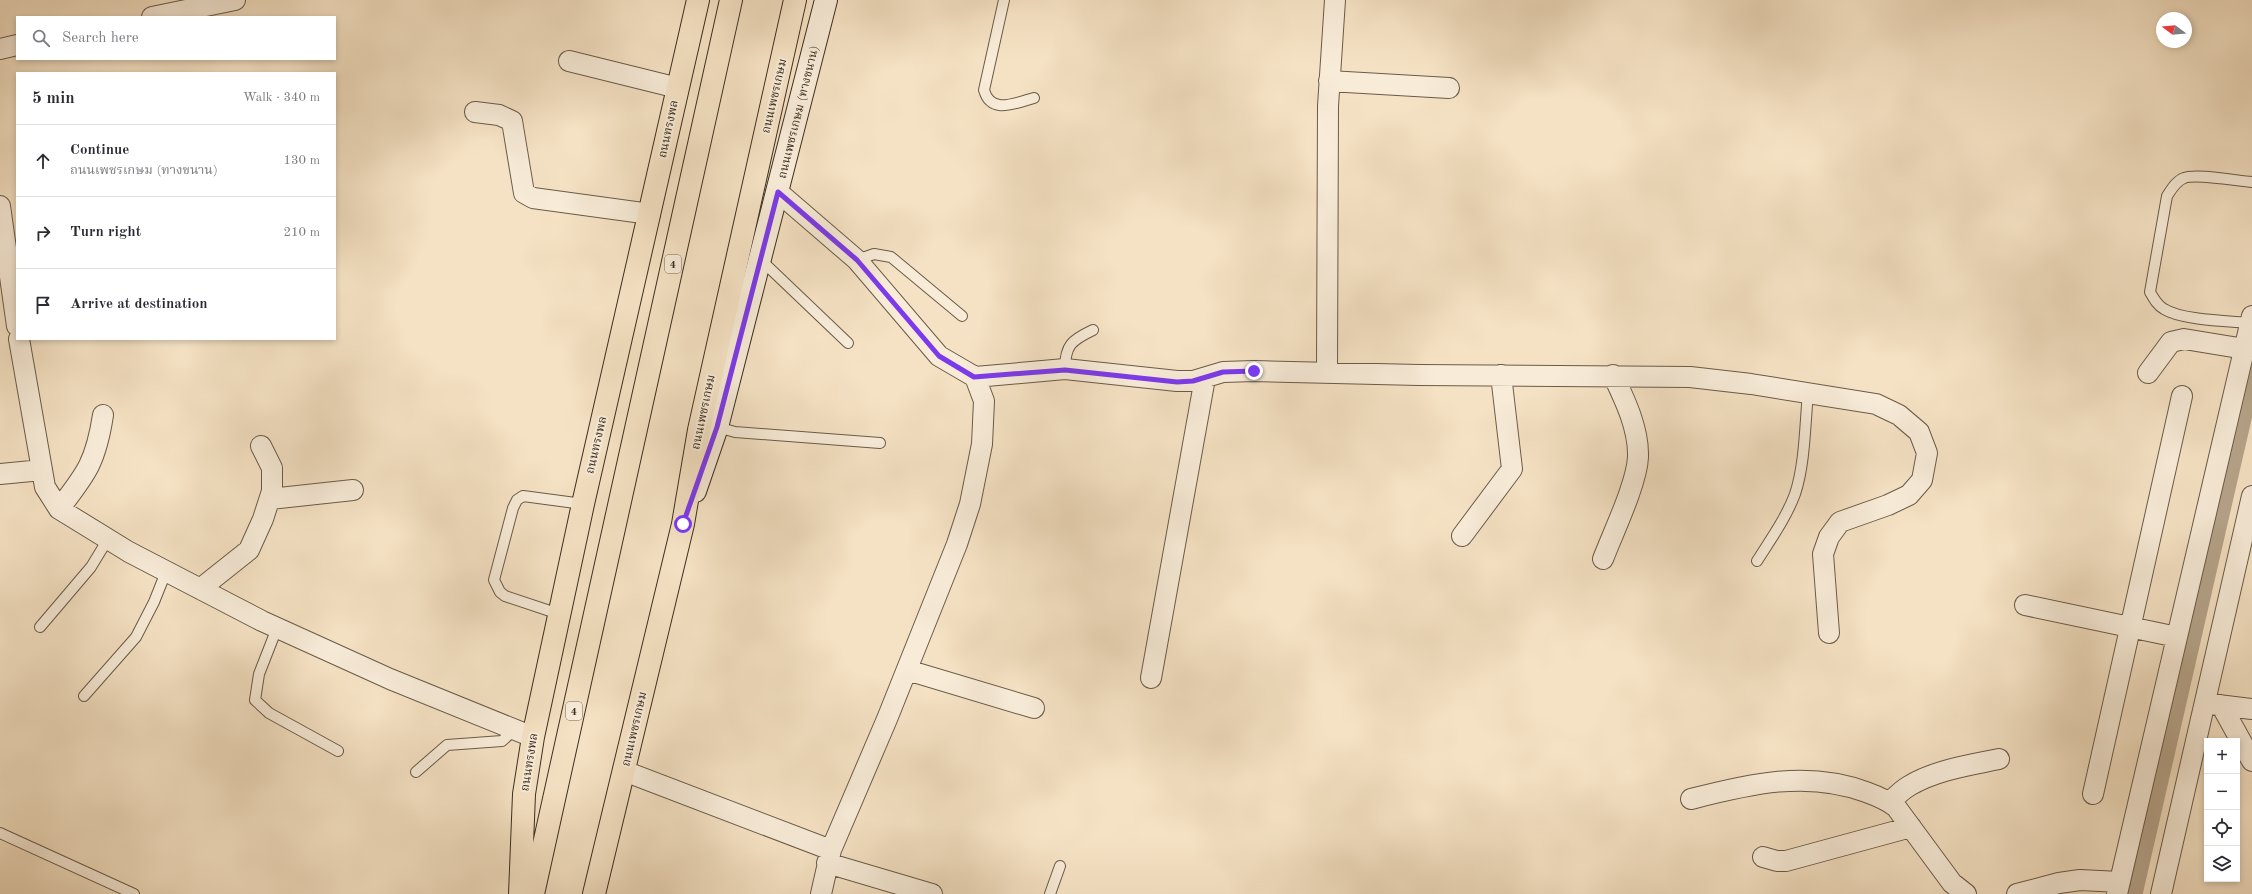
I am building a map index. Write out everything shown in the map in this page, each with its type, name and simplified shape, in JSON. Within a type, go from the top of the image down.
[{"type":"highway","name":"ถนนทรงพล","points":[[520,894],[524,794],[523,734],[559,614],[698,0]]},
{"type":"highway","name":"4","points":[[533,894],[731,0]]},
{"type":"highway","name":"ถนนเพชรเกษม","points":[[594,894],[683,524],[699,430],[795,0]]},
{"type":"main road","name":"ถนนเพชรเกษม (ทางขนาน)","points":[[683,524],[717,427],[826,0]]},
{"type":"street","points":[[157,16],[235,0]]},
{"type":"street","points":[[1327,372],[1329,81],[1335,0]]},
{"type":"street","points":[[0,49],[16,45]]},
{"type":"street","points":[[569,61],[678,88]]},
{"type":"street","points":[[1329,81],[1449,88]]},
{"type":"street","points":[[475,112],[499,116],[512,121],[524,193],[533,198],[650,214]]},
{"type":"street","points":[[778,192],[857,260],[939,356],[974,377],[1065,370],[1177,382],[1193,381],[1223,372],[1690,377],[1751,384],[1876,404],[1900,415],[1919,432],[1927,454],[1922,480],[1909,495],[1888,505],[1840,522],[1829,536],[1823,554],[1830,633]]},
{"type":"street","points":[[0,206],[7,307],[16,324]]},
{"type":"street","points":[[2017,894],[2058,888],[2080,880],[2119,888],[2251,319]]},
{"type":"street","points":[[2148,373],[2170,342],[2184,339],[2245,349]]},
{"type":"street","points":[[19,340],[45,487],[59,509],[166,572],[277,628],[390,679],[523,734]]},
{"type":"street","points":[[1462,536],[1512,469],[1501,375]]},
{"type":"street","points":[[1603,559],[1625,504],[1638,458],[1636,436],[1626,403],[1614,375]]},
{"type":"street","points":[[821,894],[829,857],[907,670],[957,544],[978,472],[982,444],[984,401],[974,377]]},
{"type":"street","points":[[1151,678],[1205,378]]},
{"type":"street","points":[[2093,794],[2182,396]]},
{"type":"street","points":[[59,509],[85,474],[94,457],[99,443],[103,415]]},
{"type":"street","points":[[200,589],[249,550],[272,491],[272,468],[261,446]]},
{"type":"street","points":[[0,474],[42,470]]},
{"type":"street","points":[[270,499],[353,490]]},
{"type":"street","points":[[2161,894],[2213,704],[2252,496]]},
{"type":"street","points":[[2025,605],[2177,637]]},
{"type":"street","points":[[907,670],[1034,708]]},
{"type":"street","points":[[2213,704],[2252,709]]},
{"type":"street","points":[[2213,704],[2252,761]]},
{"type":"street","points":[[1890,802],[1910,786],[1925,779],[1961,767],[1999,759]]},
{"type":"street","points":[[624,771],[829,857],[932,894]]},
{"type":"street","points":[[1691,799],[1744,786],[1773,781],[1811,780],[1834,782],[1890,802],[1896,807],[1952,883],[1966,894]]},
{"type":"street","points":[[1764,857],[1777,861],[1786,861],[1911,827]]},
{"type":"lane","points":[[1004,0],[984,90],[986,98],[992,104],[1000,107],[1034,98]]},
{"type":"lane","points":[[2251,319],[2175,315],[2163,309],[2155,302],[2150,292],[2167,196],[2176,184],[2184,178],[2197,177],[2252,182]]},
{"type":"lane","points":[[857,260],[874,254],[891,257],[962,316]]},
{"type":"lane","points":[[760,259],[848,343]]},
{"type":"lane","points":[[1065,370],[1065,354],[1070,345],[1076,338],[1093,330]]},
{"type":"lane","points":[[1756,561],[1779,527],[1796,493],[1804,440],[1808,393]]},
{"type":"lane","points":[[717,427],[735,432],[880,443]]},
{"type":"lane","points":[[559,614],[505,596],[500,592],[494,580],[513,508],[517,500],[523,496],[583,504]]},
{"type":"lane","points":[[40,627],[91,567],[108,539]]},
{"type":"lane","points":[[84,696],[136,637],[154,602],[166,572]]},
{"type":"lane","points":[[277,628],[259,674],[255,700],[269,713],[338,751]]},
{"type":"lane","points":[[416,772],[447,745],[502,741],[523,734]]},
{"type":"lane","points":[[0,833],[134,894]]},
{"type":"lane","points":[[1050,894],[1060,866]]},
{"type":"waterway","points":[[2133,894],[2252,375]]},
{"type":"route","points":[[683,524],[717,427],[778,192],[857,260],[939,356],[974,377],[1065,370],[1177,382],[1193,381],[1223,372],[1254,371]]}]
